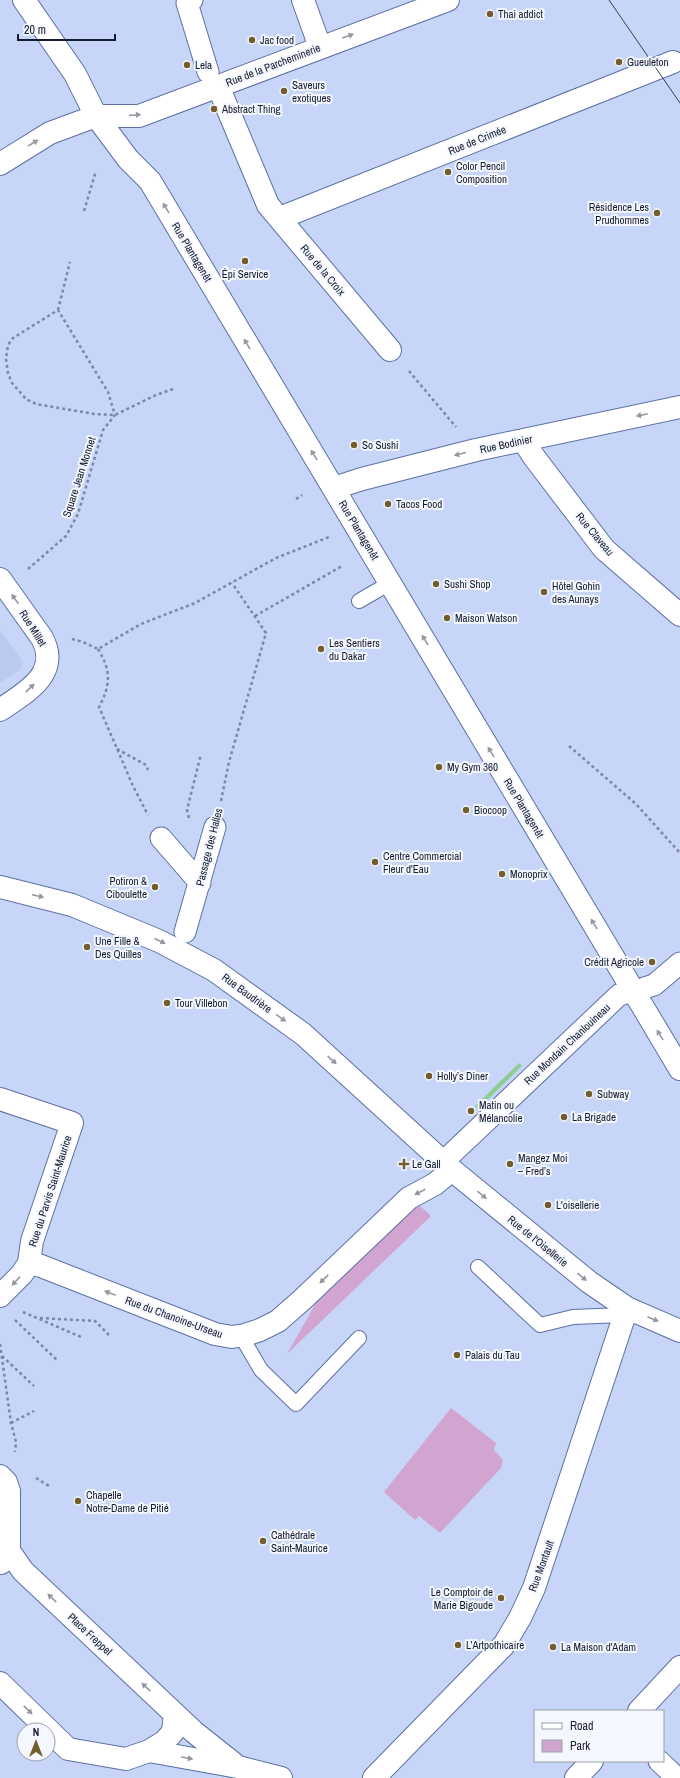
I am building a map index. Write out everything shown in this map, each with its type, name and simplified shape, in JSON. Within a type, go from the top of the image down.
[{"type":"street","name":"Rue Plantagenêt","points":[[24,0],[75,74],[96,116],[128,159],[150,181],[680,1069]]},
{"type":"street","points":[[192,0],[187,3],[213,79]]},
{"type":"street","points":[[303,0],[320,47]]},
{"type":"street","name":"Rue de la Parcheminerie","points":[[96,116],[139,116],[213,79],[320,47],[448,0]]},
{"type":"street","name":"Rue de Crimée","points":[[280,218],[674,62]]},
{"type":"street","name":"Rue de la Croix","points":[[213,79],[268,205],[390,350]]},
{"type":"street","points":[[0,164],[50,133],[96,116]]},
{"type":"street","name":"Rue Bodinier","points":[[334,488],[362,479],[523,440],[680,406]]},
{"type":"street","name":"Rue Claveau","points":[[523,440],[534,457],[604,548],[680,615]]},
{"type":"street","name":"Rue Millet","points":[[0,579],[42,638],[47,647],[48,656],[47,667],[40,679],[23,694],[0,710]]},
{"type":"street","name":"Passage des Halles","points":[[186,932],[215,827]]},
{"type":"street","points":[[161,838],[200,884]]},
{"type":"street","name":"Rue Baudrière","points":[[0,887],[72,905],[159,941],[214,970],[303,1034],[448,1166]]},
{"type":"street","points":[[644,988],[654,985],[680,963]]},
{"type":"street","name":"Rue Mondain Chanlouineau","points":[[448,1166],[619,995],[623,994]]},
{"type":"street","name":"Rue du Parvis Saint-Maurice","points":[[0,1099],[72,1123],[32,1241],[29,1263]]},
{"type":"street","name":"Rue de l'Oisellerie","points":[[448,1166],[625,1312],[680,1331]]},
{"type":"street","name":"Rue du Chanoine-Urseau","points":[[29,1263],[41,1266],[215,1334],[232,1337],[241,1336],[260,1330],[278,1321],[409,1198],[435,1184],[448,1166]]},
{"type":"street","points":[[0,1296],[22,1274],[29,1263]]},
{"type":"street","name":"Rue Montault","points":[[374,1778],[504,1645],[520,1618],[539,1573],[625,1312]]},
{"type":"street","name":"Place Freppel","points":[[5,1483],[5,1558],[23,1571],[175,1714],[238,1767]]},
{"type":"street","points":[[640,1710],[680,1667]]},
{"type":"street","name":"Place Freppel","points":[[0,1683],[68,1749],[126,1759],[149,1751],[164,1742],[173,1732],[175,1714]]},
{"type":"street","name":"Place Freppel","points":[[149,1751],[238,1767],[281,1778]]},
{"type":"street","points":[[576,1778],[591,1762]]},
{"type":"street","points":[[660,1762],[677,1778]]},
{"type":"lane","points":[[358,601],[390,583]]},
{"type":"lane","points":[[478,1267],[540,1325],[573,1317],[625,1312]]},
{"type":"lane","points":[[241,1336],[261,1370],[296,1404],[359,1338]]},
{"type":"path","points":[[84,211],[96,171]]},
{"type":"path","points":[[70,262],[58,310],[108,392],[115,415]]},
{"type":"path","name":"Square Jean Monnet","points":[[58,310],[14,338],[8,345],[6,359],[8,374],[12,383],[26,400],[36,404],[94,414],[115,415]]},
{"type":"path","points":[[390,350],[461,433]]},
{"type":"path","name":"Square Jean Monnet","points":[[27,570],[66,536],[78,514],[103,430],[115,415],[156,395],[173,389]]},
{"type":"path","points":[[296,499],[302,495]]},
{"type":"path","points":[[98,649],[141,624],[195,603],[276,558],[329,537]]},
{"type":"path","points":[[255,616],[342,566]]},
{"type":"path","name":"Passage des Halles","points":[[215,827],[229,762],[266,633],[232,583]]},
{"type":"path","points":[[83,642],[98,649],[104,659],[108,681],[106,694],[99,707],[140,802]]},
{"type":"path","points":[[570,746],[636,804],[680,853]]},
{"type":"path","points":[[116,748],[146,765],[148,770]]},
{"type":"path","points":[[18,1310],[81,1337]]},
{"type":"path","points":[[10,1316],[58,1362]]},
{"type":"path","points":[[37,1318],[95,1321],[108,1334],[106,1337]]},
{"type":"path","points":[[0,1344],[11,1423],[16,1442],[14,1464],[5,1483]]},
{"type":"path","points":[[1,1355],[34,1386]]},
{"type":"path","points":[[11,1423],[34,1411]]},
{"type":"shaded area","points":[[0,630],[23,661],[21,669],[0,683]]},
{"type":"shaded area","points":[[519,1063],[522,1066],[478,1109],[475,1106]]},
{"type":"green space","points":[[418,1204],[431,1216],[287,1354],[316,1303]]},
{"type":"green space","points":[[451,1408],[496,1443],[494,1450],[503,1460],[501,1468],[440,1533],[419,1516],[415,1520],[384,1492]]},
{"type":"tram line","points":[[609,0],[680,103]]},
{"type":"place","name":"Thai addict","points":[[490,14]]},
{"type":"place","name":"Jac food","points":[[252,40]]},
{"type":"place","name":"Gueuleton","points":[[619,62]]},
{"type":"place","name":"Lela","points":[[187,65]]},
{"type":"place","name":"Saveurs exotiques","points":[[284,91]]},
{"type":"place","name":"Abstract Thing","points":[[214,109]]},
{"type":"place","name":"Color Pencil Composition","points":[[448,172]]},
{"type":"place","name":"Résidence Les Prudhommes","points":[[657,213]]},
{"type":"place","name":"Épi Service","points":[[245,261]]},
{"type":"place","name":"So Sushi","points":[[354,445]]},
{"type":"place","name":"Tacos Food","points":[[388,504]]},
{"type":"place","name":"Sushi Shop","points":[[436,584]]},
{"type":"place","name":"Hôtel Gohin des Aunays","points":[[544,592]]},
{"type":"place","name":"Maison Watson","points":[[447,618]]},
{"type":"place","name":"Les Sentiers du Dakar","points":[[321,649]]},
{"type":"place","name":"My Gym 360","points":[[439,767]]},
{"type":"place","name":"Biocoop","points":[[466,810]]},
{"type":"place","name":"Centre Commercial Fleur d'Eau","points":[[375,862]]},
{"type":"place","name":"Monoprix","points":[[502,874]]},
{"type":"place","name":"Potiron & Ciboulette","points":[[155,887]]},
{"type":"place","name":"Une Fille & Des Quilles","points":[[87,947]]},
{"type":"place","name":"Crédit Agricole","points":[[652,962]]},
{"type":"place","name":"Tour Villebon","points":[[167,1003]]},
{"type":"place","name":"Holly’s Diner","points":[[429,1076]]},
{"type":"place","name":"Subway","points":[[589,1094]]},
{"type":"place","name":"Matin ou Mélancolie","points":[[471,1111]]},
{"type":"place","name":"La Brigade","points":[[564,1117]]},
{"type":"place","name":"Le Gall","points":[[404,1164]]},
{"type":"place","name":"Mangez Moi – Fred’s","points":[[510,1164]]},
{"type":"place","name":"L'oisellerie","points":[[548,1205]]},
{"type":"place","name":"Palais du Tau","points":[[457,1355]]},
{"type":"place","name":"Chapelle Notre-Dame de Pitié","points":[[78,1501]]},
{"type":"place","name":"Cathédrale Saint-Maurice","points":[[263,1541]]},
{"type":"place","name":"Le Comptoir de Marie Bigoude","points":[[501,1598]]},
{"type":"place","name":"L’Artpothicaire","points":[[458,1645]]},
{"type":"place","name":"La Maison d'Adam","points":[[553,1647]]}]
